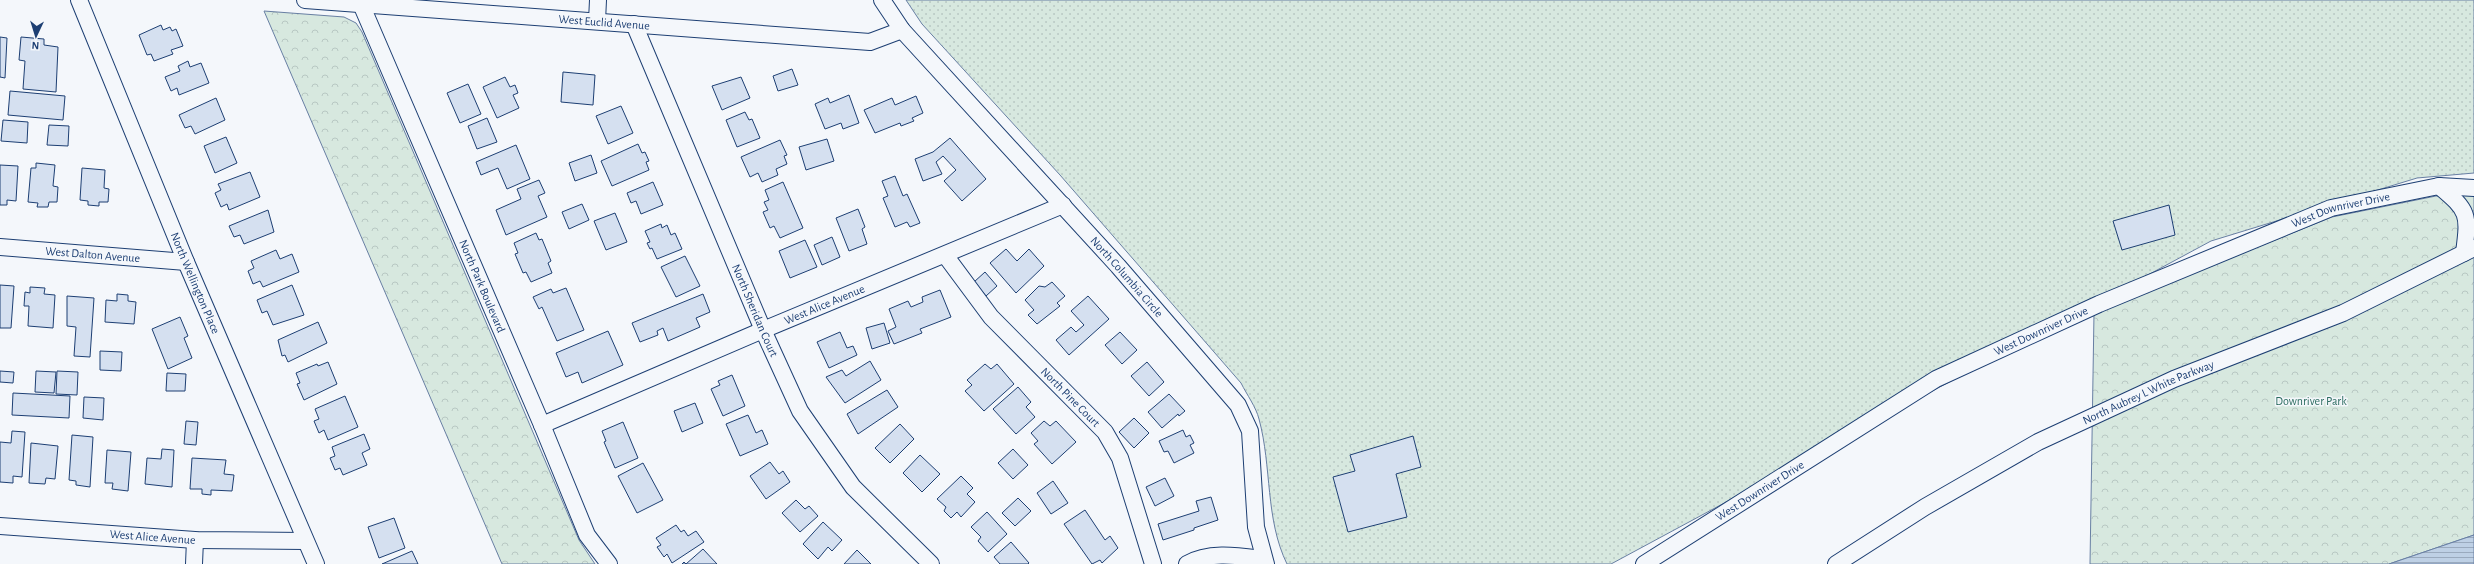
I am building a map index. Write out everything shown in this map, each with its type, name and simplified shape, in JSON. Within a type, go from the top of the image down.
[{"type":"street","name":"North Wellington Place","points":[[79,0],[186,262],[304,541],[316,564]]},
{"type":"street","name":"West Euclid Avenue","points":[[306,0],[870,42],[902,30]]},
{"type":"street","points":[[597,21],[598,0]]},
{"type":"street","name":"North Columbia Circle","points":[[882,0],[902,30],[1063,206],[1238,405],[1250,431],[1256,527],[1265,562]]},
{"type":"street","name":"North Park Boulevard","points":[[360,4],[542,425],[587,535],[609,564]]},
{"type":"street","name":"North Sheridan Court","points":[[634,24],[763,330],[800,411],[853,487],[931,564]]},
{"type":"street","points":[[2439,186],[2460,204],[2468,225],[2469,251]]},
{"type":"street","name":"West Downriver Drive","points":[[1644,564],[1936,379],[2099,304],[2331,208],[2439,186],[2474,188]]},
{"type":"street","name":"West Alice Avenue","points":[[542,425],[763,330],[1063,206]]},
{"type":"street","name":"West Dalton Avenue","points":[[0,247],[186,262]]},
{"type":"street","name":"North Aubrey L White Parkway","points":[[1836,564],[1925,507],[2038,442],[2174,378],[2343,313],[2469,251]]},
{"type":"street","name":"North Pine Court","points":[[946,255],[991,317],[1105,432],[1120,458],[1153,564]]},
{"type":"street","name":"West Alice Avenue","points":[[0,526],[195,540],[304,541]]},
{"type":"street","points":[[194,564],[195,540]]},
{"type":"street","points":[[1187,564],[1194,560],[1229,555],[1265,562]]},
{"type":"green space","points":[[906,0],[2474,0],[2474,173],[2417,178],[2211,241],[1611,564],[1287,564],[1275,529],[1266,456],[1258,414],[1241,383],[1060,175],[922,24]]},
{"type":"green space","points":[[264,11],[344,17],[356,23],[362,32],[579,540],[595,564],[502,564]]},
{"type":"green space","name":"Downriver Park","points":[[2474,195],[2474,535],[2389,564],[2090,564],[2094,313],[2332,217],[2436,196]]},
{"type":"water","points":[[2474,535],[2474,564],[2389,564]]},
{"type":"building","points":[[161,25],[163,30],[170,27],[172,31],[176,29],[183,46],[171,50],[173,54],[154,61],[151,54],[147,55],[139,35]]},
{"type":"building","points":[[0,37],[7,38],[5,78],[0,77]]},
{"type":"building","points":[[21,37],[44,39],[44,45],[58,47],[56,92],[23,89],[25,61],[19,60]]},
{"type":"building","points":[[188,61],[190,67],[201,63],[209,83],[179,95],[177,88],[171,91],[165,77],[180,71],[178,66]]},
{"type":"building","points":[[792,69],[798,85],[778,91],[773,76]]},
{"type":"building","points":[[563,72],[595,75],[593,105],[561,102]]},
{"type":"building","points":[[505,77],[510,87],[515,85],[518,93],[513,95],[519,108],[497,118],[483,87]]},
{"type":"building","points":[[741,77],[750,98],[722,110],[712,86]]},
{"type":"building","points":[[468,84],[481,114],[460,123],[447,93]]},
{"type":"building","points":[[10,91],[65,96],[63,120],[8,115]]},
{"type":"building","points":[[849,95],[859,123],[843,129],[841,123],[825,129],[815,104],[828,98],[830,103]]},
{"type":"building","points":[[916,96],[923,113],[912,118],[914,121],[901,126],[900,123],[875,133],[864,110],[892,98],[895,105]]},
{"type":"building","points":[[216,98],[225,120],[195,134],[191,126],[185,128],[179,115]]},
{"type":"building","points":[[621,106],[633,133],[608,144],[596,116]]},
{"type":"building","points":[[745,112],[749,120],[752,119],[760,138],[737,147],[726,120]]},
{"type":"building","points":[[487,118],[497,142],[477,149],[468,126]]},
{"type":"building","points":[[3,120],[28,122],[27,143],[1,141]]},
{"type":"building","points":[[49,125],[69,126],[68,146],[47,145]]},
{"type":"building","points":[[226,137],[237,163],[215,173],[204,146]]},
{"type":"building","points":[[950,138],[986,179],[962,201],[944,181],[956,170],[943,156],[936,162],[942,174],[923,181],[915,159],[933,152]]},
{"type":"building","points":[[827,139],[834,161],[806,170],[799,147]]},
{"type":"building","points":[[780,140],[787,155],[784,156],[787,164],[776,169],[778,175],[762,182],[758,173],[750,177],[741,157]]},
{"type":"building","points":[[638,144],[642,153],[645,152],[649,161],[646,162],[649,170],[612,186],[601,161]]},
{"type":"building","points":[[516,145],[530,179],[507,189],[498,168],[481,175],[476,162]]},
{"type":"building","points":[[591,155],[597,173],[575,181],[569,163]]},
{"type":"building","points":[[36,163],[55,165],[53,186],[58,187],[57,202],[49,202],[48,207],[37,207],[38,203],[28,202],[31,168],[36,168]]},
{"type":"building","points":[[0,165],[18,166],[16,201],[7,200],[7,205],[0,205]]},
{"type":"building","points":[[82,168],[105,170],[104,188],[109,189],[108,202],[99,202],[99,206],[88,205],[88,201],[80,200]]},
{"type":"building","points":[[250,172],[260,197],[229,210],[227,204],[221,207],[215,193],[221,190],[218,184]]},
{"type":"building","points":[[895,176],[903,196],[907,194],[920,223],[910,227],[907,222],[895,227],[883,198],[888,196],[882,181]]},
{"type":"building","points":[[539,180],[545,193],[538,196],[547,217],[506,235],[496,210],[521,199],[517,189]]},
{"type":"building","points":[[653,182],[663,205],[641,214],[636,201],[631,203],[627,193]]},
{"type":"building","points":[[783,182],[803,228],[780,238],[774,226],[770,228],[763,212],[768,210],[764,202],[769,200],[765,190]]},
{"type":"building","points":[[582,204],[589,220],[569,229],[562,212]]},
{"type":"building","points":[[2169,205],[2175,235],[2122,250],[2113,221]]},
{"type":"building","points":[[858,209],[865,227],[862,229],[867,244],[849,251],[836,218]]},
{"type":"building","points":[[268,210],[274,232],[244,244],[240,235],[234,237],[229,226]]},
{"type":"building","points":[[615,213],[627,242],[606,250],[594,221]]},
{"type":"building","points":[[661,224],[662,228],[667,225],[671,235],[675,233],[682,249],[657,259],[652,248],[650,249],[647,243],[650,242],[645,231]]},
{"type":"building","points":[[536,233],[539,240],[542,239],[551,261],[548,263],[552,273],[531,282],[526,272],[523,273],[515,254],[518,253],[514,243]]},
{"type":"building","points":[[832,237],[840,257],[822,265],[814,245]]},
{"type":"building","points":[[805,240],[817,267],[790,278],[779,251]]},
{"type":"building","points":[[1006,249],[1017,261],[1029,249],[1044,266],[1016,293],[990,263]]},
{"type":"building","points":[[276,250],[280,259],[292,254],[299,272],[263,287],[260,281],[253,284],[248,271],[254,268],[251,261]]},
{"type":"building","points":[[685,256],[700,286],[676,297],[661,267]]},
{"type":"building","points":[[985,272],[997,286],[986,296],[974,282]]},
{"type":"building","points":[[1052,282],[1065,296],[1057,303],[1060,306],[1037,324],[1028,315],[1034,310],[1025,300],[1039,286],[1045,287]]},
{"type":"building","points":[[0,285],[14,286],[11,328],[0,328]]},
{"type":"building","points":[[292,285],[304,315],[273,325],[267,311],[262,313],[257,300]]},
{"type":"building","points":[[30,287],[45,288],[44,294],[55,295],[53,328],[28,326],[29,306],[24,306],[25,292],[30,293]]},
{"type":"building","points":[[566,288],[584,330],[557,341],[542,307],[539,309],[533,297],[551,289],[553,293]]},
{"type":"building","points":[[940,290],[951,317],[920,329],[922,333],[894,344],[888,331],[896,327],[889,309],[908,301],[911,307],[923,302],[922,297]]},
{"type":"building","points":[[117,294],[128,295],[128,301],[136,302],[134,324],[105,322],[106,300],[117,301]]},
{"type":"building","points":[[703,294],[710,312],[696,318],[700,327],[668,341],[663,328],[657,331],[658,335],[640,342],[632,323]]},
{"type":"building","points":[[67,296],[94,298],[90,357],[74,356],[76,327],[67,326]]},
{"type":"building","points":[[1088,296],[1109,319],[1069,355],[1056,340],[1071,327],[1076,332],[1084,325],[1071,311]]},
{"type":"building","points":[[180,317],[188,336],[184,338],[192,358],[168,369],[152,329]]},
{"type":"building","points":[[318,322],[327,343],[288,362],[285,355],[282,356],[278,340]]},
{"type":"building","points":[[884,323],[890,343],[872,349],[866,328]]},
{"type":"building","points":[[608,331],[623,365],[582,383],[578,372],[566,377],[556,353]]},
{"type":"building","points":[[840,332],[847,348],[853,346],[857,355],[829,368],[817,342]]},
{"type":"building","points":[[1120,332],[1137,350],[1122,364],[1105,345]]},
{"type":"building","points":[[100,351],[122,352],[121,371],[100,370]]},
{"type":"building","points":[[870,361],[881,380],[845,403],[826,377],[842,370],[846,376]]},
{"type":"building","points":[[328,362],[337,384],[304,400],[297,384],[300,383],[296,373],[317,364],[318,366]]},
{"type":"building","points":[[1147,362],[1164,382],[1149,396],[1131,376]]},
{"type":"building","points":[[985,364],[991,369],[997,364],[1014,384],[984,411],[965,391],[972,385],[967,380]]},
{"type":"building","points":[[0,371],[14,372],[13,383],[0,382]]},
{"type":"building","points":[[36,371],[56,372],[54,393],[35,392]]},
{"type":"building","points":[[57,371],[78,372],[77,395],[56,394]]},
{"type":"building","points":[[167,373],[186,374],[185,391],[166,391]]},
{"type":"building","points":[[732,375],[745,406],[723,416],[711,389],[720,385],[718,381]]},
{"type":"building","points":[[1018,387],[1031,402],[1026,407],[1035,417],[1016,434],[993,409]]},
{"type":"building","points":[[887,390],[898,407],[858,434],[847,414]]},
{"type":"building","points":[[13,393],[70,396],[69,418],[12,415]]},
{"type":"building","points":[[1169,394],[1185,411],[1179,416],[1178,414],[1162,428],[1148,412]]},
{"type":"building","points":[[345,396],[358,427],[328,440],[324,430],[319,433],[314,421],[319,419],[315,409]]},
{"type":"building","points":[[84,397],[104,398],[103,420],[83,418]]},
{"type":"building","points":[[695,403],[703,423],[682,432],[674,411]]},
{"type":"building","points":[[748,415],[756,433],[762,430],[768,444],[740,456],[726,424]]},
{"type":"building","points":[[1134,418],[1149,433],[1134,448],[1119,432]]},
{"type":"building","points":[[186,421],[198,422],[196,445],[184,444]]},
{"type":"building","points":[[1044,421],[1050,426],[1056,421],[1076,442],[1052,464],[1034,444],[1038,441],[1031,433]]},
{"type":"building","points":[[623,422],[638,458],[615,468],[604,442],[606,441],[602,431]]},
{"type":"building","points":[[900,424],[914,439],[890,463],[875,448]]},
{"type":"building","points":[[1183,430],[1186,437],[1190,435],[1194,443],[1190,445],[1194,453],[1174,463],[1168,451],[1164,452],[1159,441]]},
{"type":"building","points":[[12,431],[25,432],[22,477],[13,476],[13,483],[0,482],[0,442],[11,443]]},
{"type":"building","points":[[364,434],[370,449],[362,453],[367,465],[343,475],[340,468],[335,470],[330,458],[335,456],[332,447]]},
{"type":"building","points":[[72,435],[93,437],[90,487],[76,485],[76,481],[69,480]]},
{"type":"building","points":[[1413,436],[1421,467],[1396,474],[1407,517],[1348,532],[1333,477],[1355,471],[1350,455]]},
{"type":"building","points":[[31,443],[58,446],[55,479],[46,478],[45,484],[29,483]]},
{"type":"building","points":[[162,449],[174,450],[172,487],[145,484],[147,458],[161,459]]},
{"type":"building","points":[[1013,449],[1028,465],[1013,479],[998,463]]},
{"type":"building","points":[[107,450],[131,452],[128,491],[112,489],[113,483],[105,483]]},
{"type":"building","points":[[920,455],[940,474],[922,492],[903,473]]},
{"type":"building","points":[[192,458],[226,460],[224,474],[234,475],[232,491],[211,490],[211,495],[202,494],[202,489],[190,489]]},
{"type":"building","points":[[770,462],[779,474],[783,471],[790,482],[766,499],[750,476]]},
{"type":"building","points":[[643,463],[663,500],[637,513],[618,476]]},
{"type":"building","points":[[961,476],[973,488],[967,494],[975,502],[961,517],[957,512],[951,518],[944,511],[946,507],[937,499]]},
{"type":"building","points":[[1165,478],[1174,496],[1155,506],[1146,487]]},
{"type":"building","points":[[1053,481],[1068,503],[1051,514],[1037,493]]},
{"type":"building","points":[[1211,497],[1218,520],[1163,540],[1158,524],[1199,511],[1196,501]]},
{"type":"building","points":[[1018,498],[1031,511],[1015,526],[1002,513]]},
{"type":"building","points":[[796,500],[805,509],[809,506],[818,516],[800,532],[782,513]]},
{"type":"building","points":[[1085,510],[1105,540],[1110,536],[1118,548],[1102,563],[1100,560],[1092,564],[1064,524]]},
{"type":"building","points":[[987,512],[1007,534],[988,552],[978,541],[981,537],[971,527]]},
{"type":"building","points":[[394,518],[405,548],[379,558],[368,527]]},
{"type":"building","points":[[823,522],[842,540],[832,551],[828,547],[818,559],[803,544]]},
{"type":"building","points":[[676,525],[681,532],[684,530],[688,536],[696,531],[704,542],[672,563],[667,554],[664,557],[657,547],[661,545],[656,538]]},
{"type":"building","points":[[1011,542],[1029,563],[1028,564],[1000,564],[994,557]]},
{"type":"building","points":[[703,549],[717,564],[686,564]]},
{"type":"building","points":[[857,550],[871,564],[844,564]]},
{"type":"building","points":[[412,551],[418,564],[382,564]]}]
